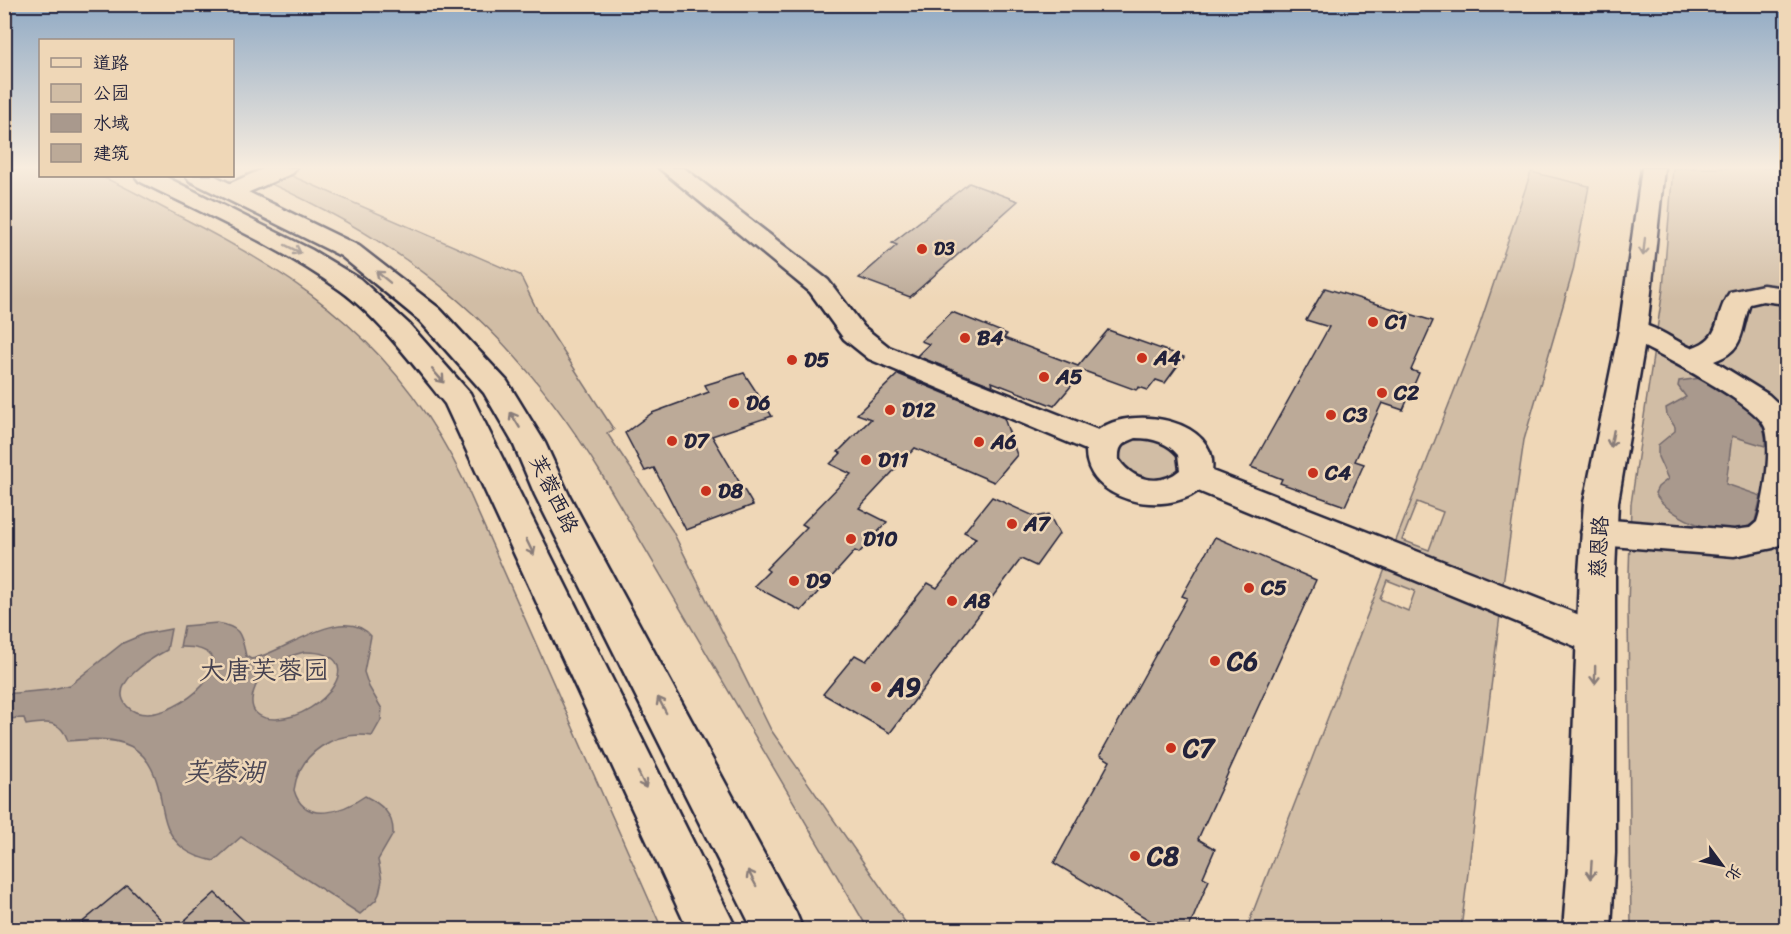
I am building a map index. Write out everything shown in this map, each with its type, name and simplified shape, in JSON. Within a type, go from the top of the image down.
[{"type":"main road","points":[[217,212],[303,255],[351,285],[399,330],[459,400],[713,930]]},
{"type":"main road","name":"芙蓉西路","points":[[272,212],[350,251],[430,315],[496,388],[529,443],[552,495],[779,930]]},
{"type":"main road","points":[[725,212],[819,286],[854,333],[879,353],[1102,444]]},
{"type":"main road","name":"慈恩路","points":[[1587,930],[1592,853],[1599,532],[1606,472],[1633,330],[1648,212]]},
{"type":"main road","points":[[1686,359],[1722,346],[1730,333],[1734,306],[1740,298],[1763,293],[1786,296]]},
{"type":"main road","points":[[1599,532],[1734,543],[1760,539],[1774,528],[1784,444],[1778,420],[1750,395],[1633,330]]},
{"type":"main road","points":[[1131,427],[1149,427],[1167,431],[1183,440],[1192,449],[1198,464],[1195,477],[1184,487],[1165,493],[1130,487],[1114,478],[1104,465],[1100,453],[1102,444],[1116,432],[1131,427]]},
{"type":"main road","points":[[1195,477],[1596,638]]},
{"type":"green space","name":"大唐芙蓉园","points":[[4,212],[170,212],[270,267],[310,294],[380,356],[411,393],[439,434],[464,481],[662,929],[5,929]]},
{"type":"green space","points":[[327,212],[374,212],[520,275],[539,314],[614,430],[607,433],[672,530],[771,730],[910,929],[868,929],[602,475],[569,425],[534,379],[498,338],[458,301],[416,267],[371,236]]},
{"type":"green space","points":[[1518,212],[1584,212],[1573,271],[1524,440],[1503,584],[1395,543],[1479,327]],"holes":[[[1417,502],[1443,512],[1429,550],[1402,540]]]},
{"type":"green space","points":[[1669,212],[1786,212],[1786,929],[1631,930],[1628,608],[1631,504],[1663,289]]},
{"type":"green space","points":[[1136,436],[1162,439],[1181,454],[1181,472],[1163,480],[1148,482],[1133,476],[1117,464],[1117,446]]},
{"type":"green space","points":[[1385,569],[1500,615],[1461,929],[1246,930]],"holes":[[[1387,580],[1415,591],[1408,611],[1380,599]]]},
{"type":"water","points":[[1701,378],[1735,395],[1745,403],[1761,422],[1765,433],[1765,446],[1732,436],[1726,484],[1761,496],[1755,521],[1745,528],[1717,530],[1702,526],[1673,512],[1655,493],[1658,487],[1668,479],[1658,457],[1658,445],[1675,431],[1666,408],[1686,397],[1678,386],[1679,381]]},
{"type":"water","name":"芙蓉湖","points":[[217,623],[231,627],[239,633],[246,656],[251,659],[329,627],[345,625],[359,627],[371,636],[364,672],[369,687],[382,709],[381,720],[372,736],[345,737],[321,746],[303,765],[294,790],[299,801],[306,808],[315,812],[336,810],[365,796],[376,802],[389,815],[393,834],[378,860],[382,880],[379,894],[376,900],[360,914],[241,837],[214,861],[184,849],[174,839],[168,827],[157,781],[150,765],[142,754],[131,746],[104,740],[68,741],[57,725],[40,723],[26,725],[24,718],[5,719],[5,694],[48,690],[70,685],[123,643],[144,634],[171,629],[167,650],[142,665],[134,673],[123,689],[122,698],[131,710],[145,714],[165,710],[182,702],[208,679],[213,667],[211,657],[201,649],[180,647],[184,626]],"holes":[[[304,652],[325,655],[336,662],[339,672],[334,685],[324,697],[310,708],[294,716],[276,719],[264,718],[257,714],[253,707],[254,691],[263,674],[270,667]]]},
{"type":"building","points":[[932,212],[1006,212],[910,297],[859,278],[897,245],[892,243]]},
{"type":"building","points":[[1325,288],[1433,321],[1411,370],[1419,373],[1403,410],[1382,403],[1355,461],[1364,464],[1345,506],[1280,483],[1282,479],[1251,467],[1329,327],[1306,320]]},
{"type":"building","points":[[952,312],[1007,334],[1004,338],[1078,366],[1108,330],[1184,357],[1165,383],[1156,380],[1148,390],[1139,387],[1136,390],[1084,371],[1054,406],[992,382],[993,386],[917,356],[929,344],[921,341]]},
{"type":"building","points":[[744,373],[772,416],[712,436],[753,505],[686,530],[654,468],[645,471],[625,433],[652,413],[709,392],[705,385]]},
{"type":"building","points":[[898,374],[1004,418],[1017,455],[994,482],[915,448],[859,508],[887,522],[859,553],[855,551],[801,611],[754,586],[769,571],[766,569],[807,527],[802,524],[851,474],[830,464],[841,453],[838,452],[871,419],[857,414]]},
{"type":"building","points":[[992,497],[1036,517],[1049,514],[1059,534],[1036,566],[1021,559],[890,733],[823,694],[855,655],[866,661],[928,583],[937,588],[976,538],[964,532]]},
{"type":"building","points":[[1215,537],[1316,580],[1198,839],[1215,849],[1203,877],[1209,880],[1188,930],[1166,930],[1054,863],[1110,761],[1100,755],[1187,598],[1182,596]]},
{"type":"building","points":[[127,885],[171,930],[73,930]]},
{"type":"building","points":[[215,893],[253,930],[174,930]]},
{"type":"place","name":"D3","points":[[922,249]]},
{"type":"place","name":"C1","points":[[1373,322]]},
{"type":"place","name":"B4","points":[[965,338]]},
{"type":"place","name":"A4","points":[[1142,358]]},
{"type":"place","name":"D5","points":[[792,360]]},
{"type":"place","name":"A5","points":[[1044,377]]},
{"type":"place","name":"C2","points":[[1382,393]]},
{"type":"place","name":"D6","points":[[734,403]]},
{"type":"place","name":"D12","points":[[890,410]]},
{"type":"place","name":"C3","points":[[1331,415]]},
{"type":"place","name":"D7","points":[[672,441]]},
{"type":"place","name":"A6","points":[[979,442]]},
{"type":"place","name":"D11","points":[[866,460]]},
{"type":"place","name":"C4","points":[[1313,473]]},
{"type":"place","name":"D8","points":[[706,491]]},
{"type":"place","name":"A7","points":[[1012,524]]},
{"type":"place","name":"D10","points":[[851,539]]},
{"type":"place","name":"D9","points":[[794,581]]},
{"type":"place","name":"C5","points":[[1249,588]]},
{"type":"place","name":"A8","points":[[952,601]]},
{"type":"place","name":"C6","points":[[1215,661]]},
{"type":"place","name":"A9","points":[[876,687]]},
{"type":"place","name":"C7","points":[[1171,748]]},
{"type":"place","name":"C8","points":[[1135,856]]}]
